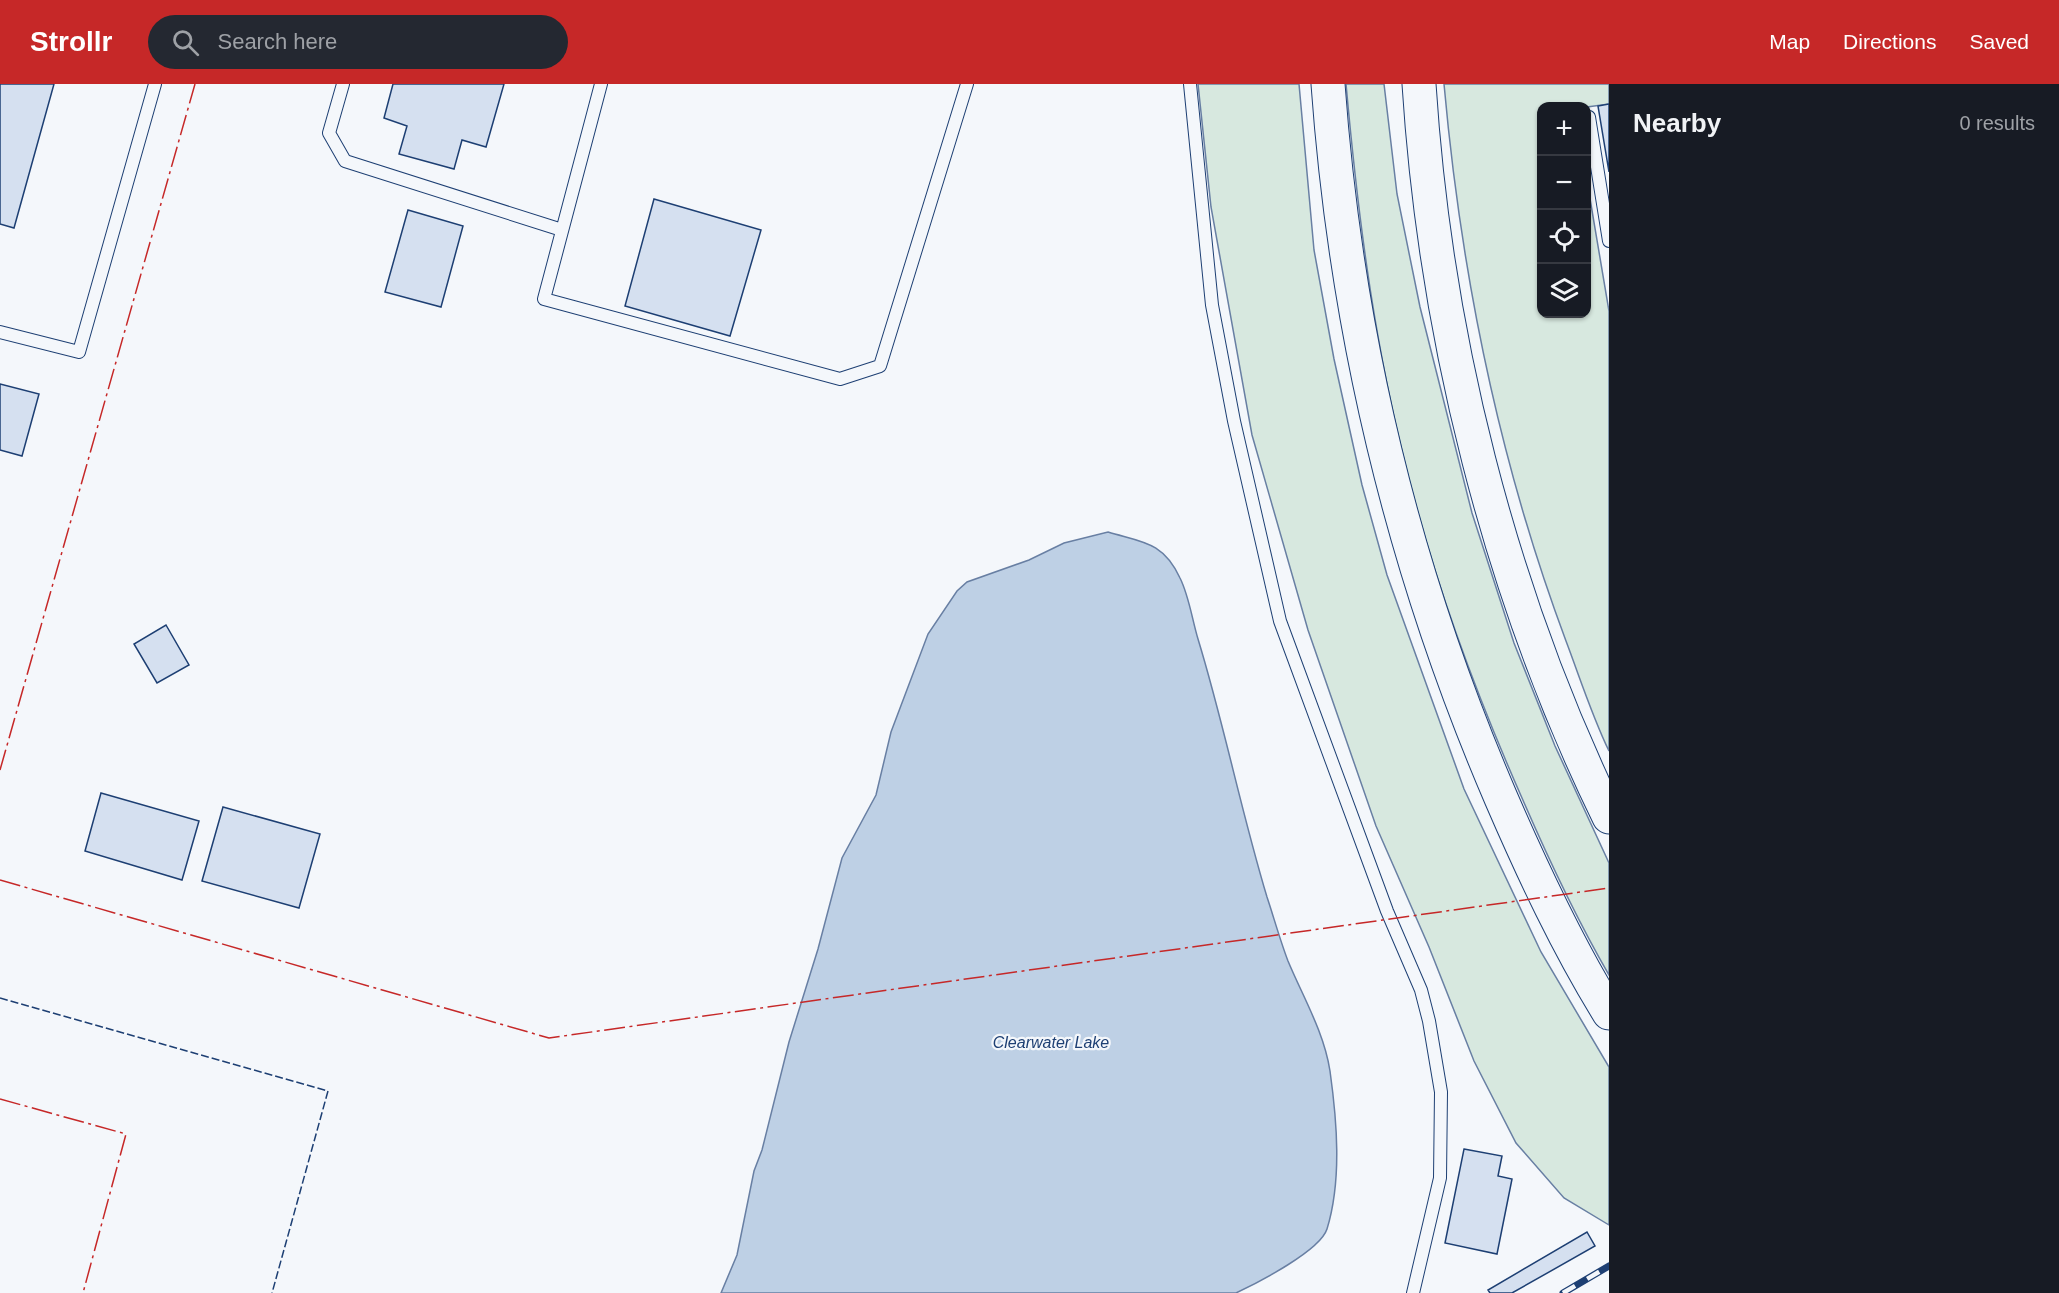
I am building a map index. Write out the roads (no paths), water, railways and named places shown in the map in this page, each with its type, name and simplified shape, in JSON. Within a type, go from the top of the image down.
[{"type":"main road","points":[[1328,84],[1332,146],[1350,286],[1375,412],[1410,545],[1471,727],[1523,849],[1584,974],[1609,1013]]},
{"type":"main road","points":[[1419,84],[1430,210],[1452,339],[1474,442],[1534,637],[1609,818]]},
{"type":"lane","points":[[0,332],[79,352],[155,84]]},
{"type":"lane","points":[[343,84],[329,133],[345,161],[562,230]]},
{"type":"lane","points":[[601,84],[544,299],[840,379],[880,366],[967,84]]},
{"type":"lane","points":[[1190,84],[1212,305],[1234,422],[1280,621],[1387,911],[1421,990],[1429,1021],[1441,1092],[1440,1178],[1413,1293]]},
{"type":"lane","points":[[1591,129],[1609,241]]},
{"type":"water","name":"Clearwater Lake","points":[[1108,532],[1141,541],[1158,550],[1173,566],[1186,592],[1267,897],[1288,961],[1318,1029],[1327,1057],[1335,1110],[1337,1150],[1335,1191],[1327,1229],[1322,1238],[1301,1256],[1236,1293],[721,1293],[737,1255],[754,1171],[762,1150],[789,1042],[818,949],[842,858],[876,795],[891,732],[928,634],[957,591],[967,582],[1029,560],[1064,543]]},
{"type":"railway","points":[[1563,1293],[1609,1266]]}]
